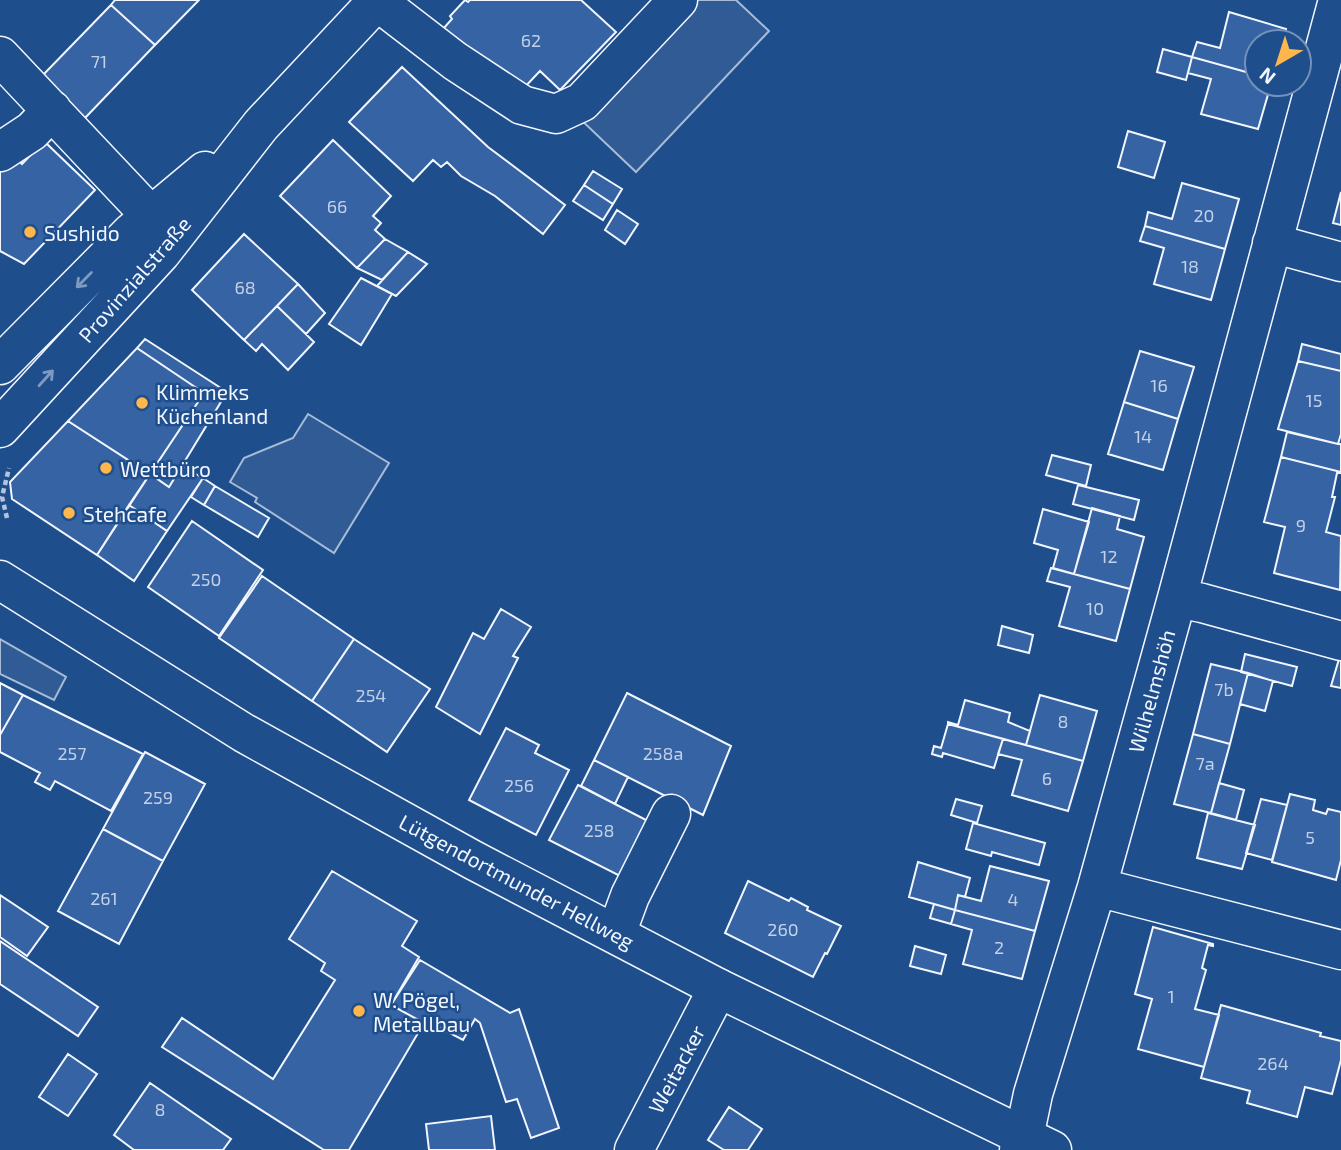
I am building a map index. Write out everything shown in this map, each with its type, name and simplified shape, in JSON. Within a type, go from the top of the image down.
[{"type":"main road","points":[[377,1],[455,61],[522,105],[556,114],[582,102],[678,0]]},
{"type":"main road","name":"Wilhelmshöh","points":[[1032,1146],[1033,1094],[1097,887],[1338,0]]},
{"type":"main road","name":"Provinzialstraße","points":[[5,445],[261,125],[377,1]]},
{"type":"main road","points":[[0,56],[151,216]]},
{"type":"main road","points":[[0,152],[32,131],[52,110]]},
{"type":"main road","name":"Provinzialstraße","points":[[0,365],[132,232],[261,125]]},
{"type":"main road","points":[[1272,243],[1341,262]]},
{"type":"main road","name":"Lütgendortmunder Hellweg","points":[[0,580],[244,733],[473,860],[718,988],[1032,1146]]},
{"type":"main road","points":[[1177,598],[1341,641]]},
{"type":"main road","points":[[616,934],[630,896],[671,814]]},
{"type":"main road","points":[[1097,887],[1341,950]]},
{"type":"main road","name":"Weitacker","points":[[634,1150],[718,988]]},
{"type":"path","points":[[5,445],[2,497],[6,518]]},
{"type":"shaded area","points":[[688,0],[736,0],[769,31],[636,172],[578,117]]},
{"type":"shaded area","points":[[308,414],[389,463],[334,553],[255,502],[257,498],[230,482],[244,458],[293,438]]},
{"type":"shaded area","points":[[0,639],[66,677],[54,700],[0,674]]},
{"type":"building","points":[[115,0],[199,0],[155,45],[111,5]]},
{"type":"building","points":[[465,0],[581,0],[616,32],[560,90],[540,71],[523,89],[498,73],[472,49],[468,53],[443,29],[452,19],[450,16]]},
{"type":"building","points":[[111,5],[155,45],[85,118],[42,76]]},
{"type":"building","points":[[1229,12],[1283,28],[1243,28],[1243,71],[1192,57],[1197,42],[1220,48]]},
{"type":"building","points":[[1163,49],[1192,57],[1186,80],[1157,72]]},
{"type":"building","points":[[1192,57],[1243,71],[1243,98],[1267,98],[1258,129],[1201,114],[1211,79],[1188,73]]},
{"type":"building","points":[[402,67],[488,147],[565,205],[543,234],[495,196],[461,176],[447,162],[441,167],[433,160],[413,181],[349,122]]},
{"type":"building","points":[[1128,131],[1165,142],[1154,178],[1118,167]]},
{"type":"building","points":[[333,140],[391,196],[373,216],[381,223],[375,230],[385,239],[357,268],[280,196]]},
{"type":"building","points":[[42,143],[47,144],[95,190],[24,264],[0,251],[0,172],[15,157],[22,164]]},
{"type":"building","points":[[593,171],[622,189],[613,204],[584,185]]},
{"type":"building","points":[[1182,183],[1239,199],[1225,249],[1145,226],[1148,212],[1172,219]]},
{"type":"building","points":[[584,185],[613,204],[603,220],[573,201]]},
{"type":"building","points":[[1341,192],[1341,225],[1333,223]]},
{"type":"building","points":[[617,210],[638,224],[625,244],[605,230]]},
{"type":"building","points":[[1145,226],[1225,249],[1211,300],[1154,284],[1164,248],[1140,241]]},
{"type":"building","points":[[244,234],[298,284],[244,340],[192,290]]},
{"type":"building","points":[[385,239],[408,252],[382,280],[357,268]]},
{"type":"building","points":[[408,252],[427,264],[396,296],[377,286]]},
{"type":"building","points":[[361,278],[392,294],[361,345],[329,324]]},
{"type":"building","points":[[298,284],[325,313],[306,334],[277,306]]},
{"type":"building","points":[[277,306],[314,342],[288,370],[262,344],[256,351],[244,340]]},
{"type":"building","points":[[145,339],[227,392],[169,487],[150,474],[204,393],[137,348]]},
{"type":"building","points":[[1302,344],[1341,354],[1341,371],[1298,361]]},
{"type":"building","points":[[137,348],[204,393],[150,474],[68,421]]},
{"type":"building","points":[[1140,351],[1194,367],[1178,419],[1124,402]]},
{"type":"building","points":[[1298,361],[1341,371],[1341,434],[1338,444],[1278,429]]},
{"type":"building","points":[[1124,402],[1178,419],[1163,470],[1108,454]]},
{"type":"building","points":[[68,421],[150,474],[97,555],[12,499],[10,482]]},
{"type":"building","points":[[1287,432],[1341,444],[1341,472],[1281,457]]},
{"type":"building","points":[[1052,455],[1091,465],[1086,486],[1046,475]]},
{"type":"building","points":[[1281,457],[1341,472],[1337,473],[1332,497],[1335,497],[1326,532],[1341,536],[1340,590],[1274,573],[1285,527],[1264,522]]},
{"type":"building","points":[[182,466],[203,478],[167,531],[129,505],[150,474],[169,487]]},
{"type":"building","points":[[203,478],[215,486],[204,505],[191,497]]},
{"type":"building","points":[[1078,485],[1139,500],[1134,520],[1073,504]]},
{"type":"building","points":[[215,486],[269,518],[258,537],[204,505]]},
{"type":"building","points":[[129,505],[167,531],[134,581],[97,555]]},
{"type":"building","points":[[1092,508],[1120,516],[1117,529],[1144,537],[1130,589],[1074,574]]},
{"type":"building","points":[[1043,509],[1089,522],[1074,574],[1053,568],[1058,550],[1034,543]]},
{"type":"building","points":[[192,521],[263,570],[219,636],[148,587]]},
{"type":"building","points":[[1051,568],[1130,589],[1116,641],[1059,626],[1070,587],[1047,581]]},
{"type":"building","points":[[262,576],[354,639],[312,701],[219,638]]},
{"type":"building","points":[[501,609],[531,627],[513,656],[518,658],[480,734],[436,707],[473,633],[484,639]]},
{"type":"building","points":[[1002,626],[1033,635],[1029,653],[998,645]]},
{"type":"building","points":[[354,639],[430,689],[387,752],[312,701]]},
{"type":"building","points":[[1245,654],[1297,667],[1292,686],[1241,672]]},
{"type":"building","points":[[1341,659],[1341,688],[1331,686]]},
{"type":"building","points":[[1211,664],[1248,673],[1230,744],[1193,734]]},
{"type":"building","points":[[1248,673],[1273,681],[1265,711],[1240,704]]},
{"type":"building","points":[[0,683],[23,695],[0,735]]},
{"type":"building","points":[[627,693],[731,746],[703,815],[594,760]]},
{"type":"building","points":[[23,695],[143,754],[111,811],[55,781],[50,790],[35,782],[40,773],[0,752],[0,735]]},
{"type":"building","points":[[1040,695],[1097,711],[1083,761],[1026,745]]},
{"type":"building","points":[[965,700],[1010,713],[1008,722],[1030,731],[1026,745],[948,724],[958,725]]},
{"type":"building","points":[[948,724],[1003,739],[994,768],[943,753],[942,757],[932,754],[934,746],[941,748]]},
{"type":"building","points":[[506,728],[539,745],[535,753],[569,770],[536,835],[469,800]]},
{"type":"building","points":[[1193,734],[1230,744],[1211,813],[1174,804]]},
{"type":"building","points":[[1003,739],[1083,761],[1068,811],[1012,795],[1022,760],[998,754]]},
{"type":"building","points":[[145,752],[205,784],[163,861],[103,829]]},
{"type":"building","points":[[594,760],[628,777],[615,804],[581,786]]},
{"type":"building","points":[[1219,783],[1244,790],[1236,820],[1211,813]]},
{"type":"building","points":[[578,785],[648,821],[620,876],[549,840]]},
{"type":"building","points":[[1290,794],[1315,800],[1313,810],[1326,814],[1328,809],[1341,812],[1341,860],[1336,880],[1272,862]]},
{"type":"building","points":[[956,799],[982,806],[977,823],[951,815]]},
{"type":"building","points":[[1261,799],[1287,805],[1272,860],[1246,853]]},
{"type":"building","points":[[1208,813],[1255,825],[1242,869],[1197,858]]},
{"type":"building","points":[[973,823],[1045,843],[1039,865],[992,852],[991,856],[966,849]]},
{"type":"building","points":[[103,829],[163,861],[119,944],[58,911]]},
{"type":"building","points":[[918,862],[970,878],[965,897],[958,895],[955,910],[909,897]]},
{"type":"building","points":[[990,866],[1049,881],[1035,931],[955,910],[958,895],[981,901]]},
{"type":"building","name":"W. Pögel, Metallbau","points":[[332,871],[417,921],[402,946],[419,957],[391,1005],[424,1023],[349,1150],[324,1150],[162,1047],[182,1018],[273,1079],[335,980],[321,971],[325,963],[289,939]]},
{"type":"building","points":[[748,881],[789,901],[791,898],[808,907],[807,910],[841,926],[813,977],[725,933]]},
{"type":"building","points":[[0,895],[48,927],[27,956],[0,937]]},
{"type":"building","points":[[934,904],[955,910],[951,924],[930,918]]},
{"type":"building","points":[[955,910],[1035,931],[1022,979],[963,964],[972,930],[951,924]]},
{"type":"building","points":[[1153,927],[1213,944],[1208,945],[1202,968],[1206,970],[1195,1009],[1219,1015],[1204,1067],[1138,1049],[1152,999],[1135,994]]},
{"type":"building","points":[[0,941],[98,1007],[78,1036],[0,984]]},
{"type":"building","points":[[915,946],[946,955],[941,974],[910,966]]},
{"type":"building","points":[[420,960],[510,1013],[519,1009],[559,1128],[531,1138],[517,1099],[506,1102],[480,1023],[475,1019],[463,1040],[391,1005]]},
{"type":"building","points":[[1221,1005],[1341,1041],[1341,1060],[1332,1094],[1305,1087],[1297,1117],[1247,1103],[1250,1091],[1201,1078]]},
{"type":"building","points":[[68,1054],[97,1074],[68,1116],[39,1097]]},
{"type":"building","points":[[150,1083],[231,1139],[223,1150],[134,1150],[114,1135]]},
{"type":"building","points":[[729,1107],[762,1129],[748,1150],[724,1150],[708,1140]]},
{"type":"building","points":[[491,1116],[495,1150],[429,1150],[426,1124]]},
{"type":"place","name":"Sushido","points":[[30,232]]},
{"type":"place","name":"Klimmeks Küchenland","points":[[142,403]]},
{"type":"place","name":"Wettbüro","points":[[106,468]]},
{"type":"place","name":"Stehcafe","points":[[69,513]]},
{"type":"place","name":"W. Pögel, Metallbau","points":[[359,1011]]}]
